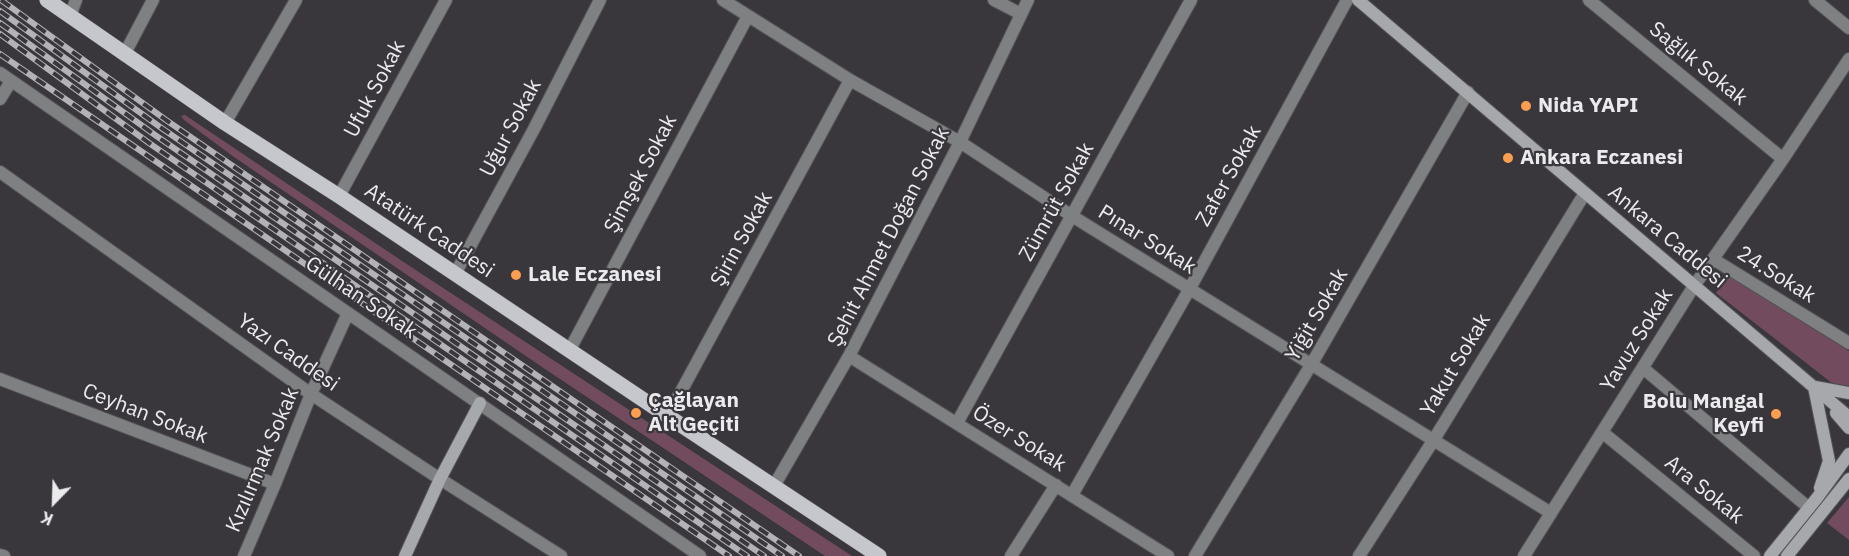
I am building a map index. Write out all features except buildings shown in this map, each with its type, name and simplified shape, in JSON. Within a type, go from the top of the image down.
[{"type":"main road","name":"Atatürk Caddesi","points":[[46,0],[225,123],[339,196],[879,556]]},
{"type":"main road","name":"Ankara Caddesi","points":[[1358,0],[1849,417]]},
{"type":"main road","name":"Ankara Caddesi","points":[[1814,387],[1849,428]]},
{"type":"main road","points":[[1817,498],[1829,461],[1814,387],[1849,393]]},
{"type":"main road","points":[[405,556],[440,479],[480,403]]},
{"type":"main road","points":[[1770,556],[1849,454]]},
{"type":"main road","points":[[1787,556],[1849,479]]},
{"type":"street","points":[[70,16],[76,0]]},
{"type":"street","points":[[124,55],[153,0]]},
{"type":"street","points":[[225,123],[296,0]]},
{"type":"street","name":"Ufuk Sokak","points":[[339,196],[446,0]]},
{"type":"street","name":"Uğur Sokak","points":[[455,274],[534,129],[600,0]]},
{"type":"street","name":"Pınar Sokak","points":[[723,0],[850,80],[960,142],[1071,216],[1551,513]]},
{"type":"street","points":[[994,0],[1021,14]]},
{"type":"street","name":"Şehit Ahmet Doğan Sokak","points":[[774,486],[849,357],[960,142],[1028,0]]},
{"type":"street","name":"Zümrüt Sokak","points":[[957,423],[1191,0]]},
{"type":"street","name":"Zafer Sokak","points":[[1072,495],[1190,290],[1347,0]]},
{"type":"street","name":"Sağlık Sokak","points":[[1589,0],[1783,159]]},
{"type":"street","points":[[1815,0],[1849,28]]},
{"type":"street","name":"Şimşek Sokak","points":[[569,351],[748,16]]},
{"type":"street","name":"Yavuz Sokak","points":[[1524,556],[1694,286],[1783,159],[1849,59]]},
{"type":"street","name":"Gülhan Sokak","points":[[0,73],[700,556]]},
{"type":"street","name":"Şirin Sokak","points":[[669,417],[850,80]]},
{"type":"street","points":[[0,99],[11,81]]},
{"type":"street","name":"Yiğit Sokak","points":[[1196,556],[1311,365],[1468,92]]},
{"type":"street","name":"Yazı Caddesi","points":[[0,172],[311,394],[561,556]]},
{"type":"street","name":"Yakut Sokak","points":[[1359,556],[1433,441],[1584,193]]},
{"type":"street","name":"24.Sokak","points":[[1713,259],[1849,343]]},
{"type":"street","name":"Kızılırmak Sokak","points":[[244,556],[311,394],[348,313]]},
{"type":"street","name":"Özer Sokak","points":[[849,357],[1168,556]]},
{"type":"street","points":[[1643,368],[1809,508]]},
{"type":"street","name":"Ceyhan Sokak","points":[[0,379],[275,484]]},
{"type":"street","name":"Ara Sokak","points":[[1602,432],[1754,556]]},
{"type":"street","points":[[1011,556],[1056,485]]},
{"type":"shaded area","points":[[185,115],[402,261],[852,556],[825,556],[234,157],[184,120],[181,116]]},
{"type":"shaded area","points":[[1728,276],[1849,351],[1849,386],[1832,383],[1716,293]]},
{"type":"shaded area","points":[[1849,497],[1849,540],[1827,523]]},
{"type":"railway","points":[[1,0],[166,120],[799,556]]},
{"type":"railway","points":[[0,11],[160,127],[782,556]]},
{"type":"railway","points":[[0,23],[155,135],[764,556]]},
{"type":"railway","points":[[0,34],[149,143],[747,556]]},
{"type":"railway","points":[[0,54],[729,556]]},
{"type":"place","name":"Nida YAPI","points":[[1526,106]]},
{"type":"place","name":"Ankara Eczanesi","points":[[1508,158]]},
{"type":"place","name":"Lale Eczanesi","points":[[516,275]]},
{"type":"place","name":"Çağlayan Alt Geçiti","points":[[636,413]]},
{"type":"place","name":"Bolu Mangal Keyfi","points":[[1776,414]]}]
